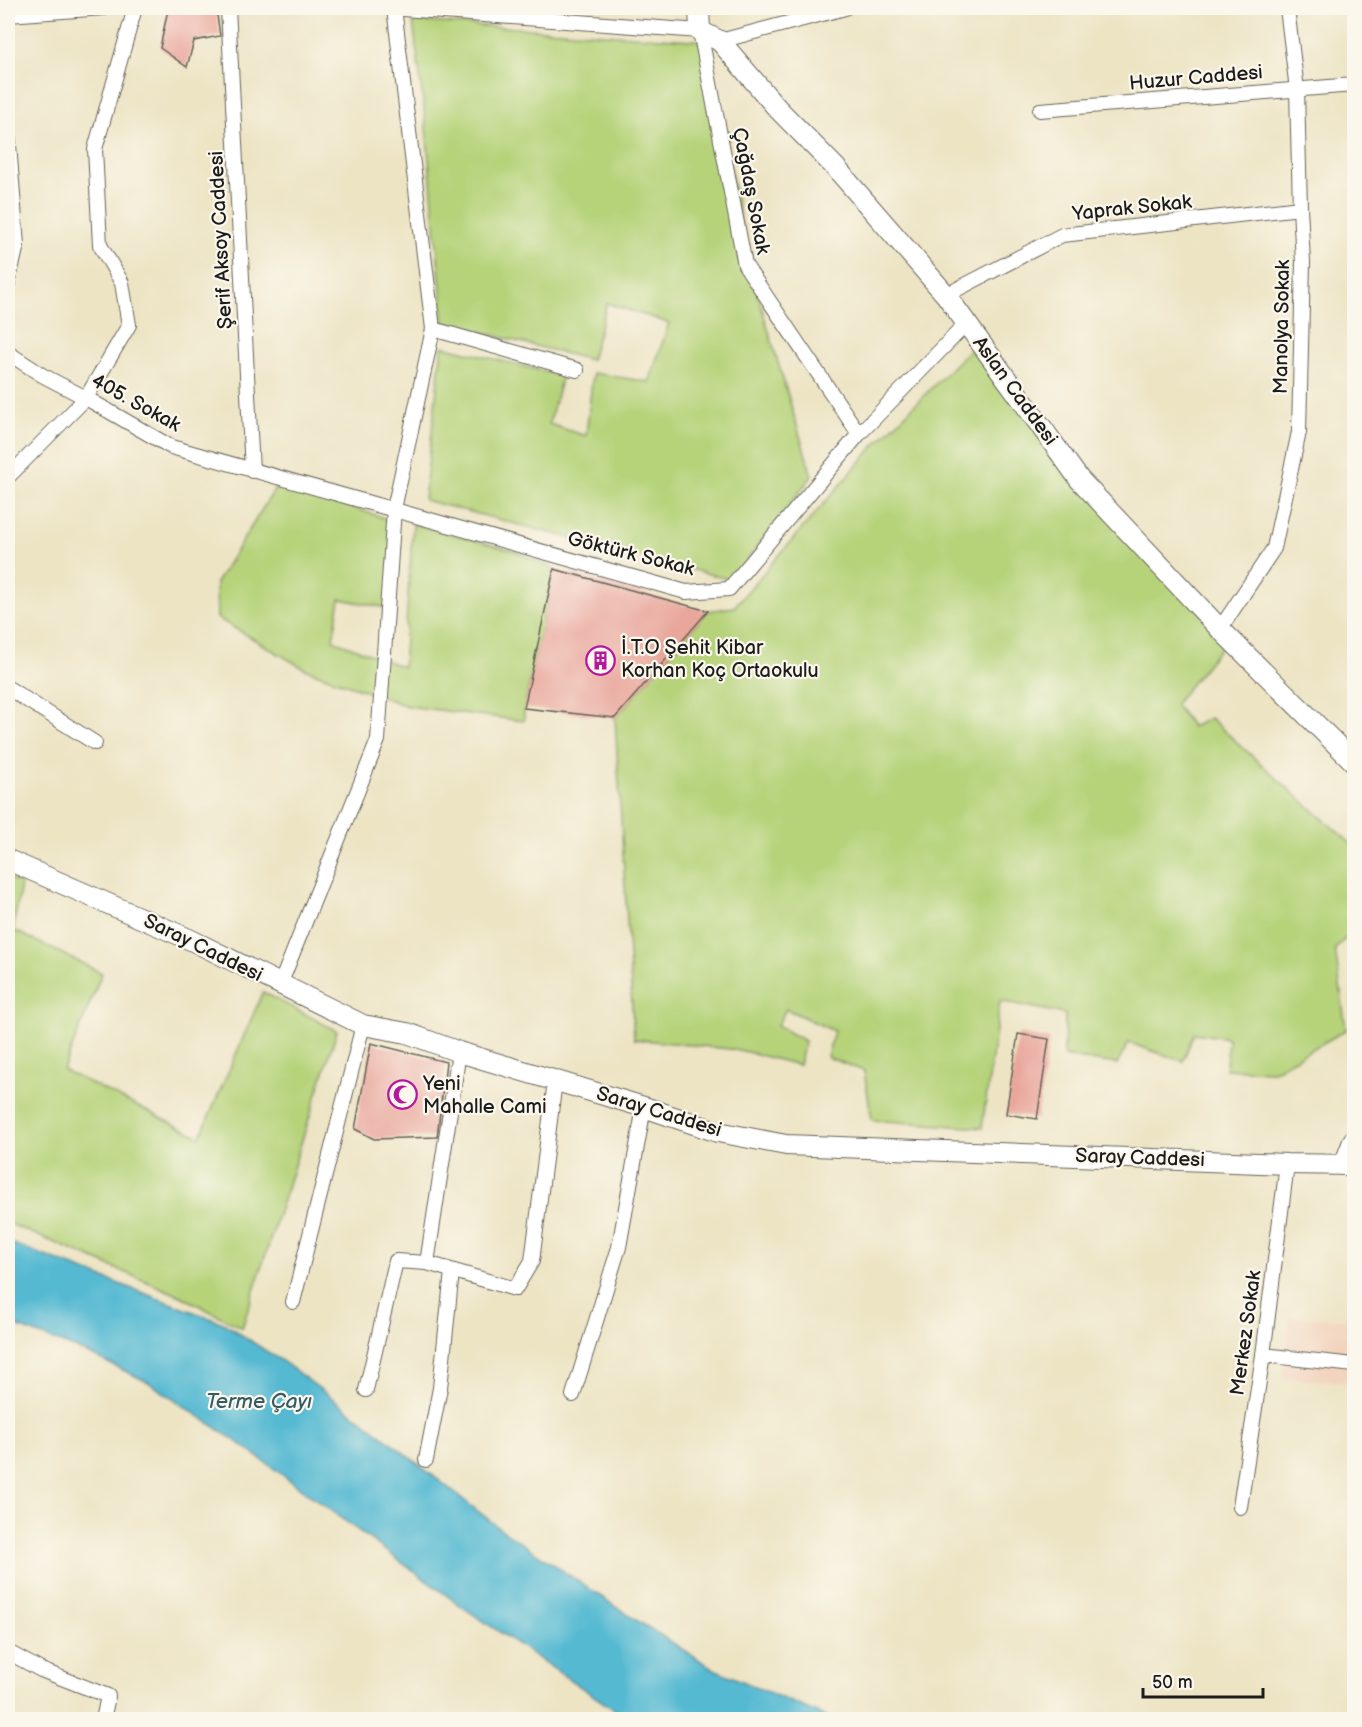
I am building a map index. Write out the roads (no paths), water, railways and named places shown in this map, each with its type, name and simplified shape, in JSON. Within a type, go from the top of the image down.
[{"type":"main road","points":[[699,8],[700,31]]},
{"type":"main road","name":"Aslan Caddesi","points":[[700,31],[720,41],[777,108],[836,168],[946,295],[1079,479],[1220,628],[1354,762]]},
{"type":"main road","name":"Saray Caddesi","points":[[8,860],[191,940],[363,1025],[407,1033],[459,1052],[644,1107],[718,1132],[786,1145],[1349,1165]]},
{"type":"main road","points":[[1349,1165],[1354,1139]]},
{"type":"street","points":[[8,15],[104,8]]},
{"type":"street","points":[[8,477],[86,398],[129,325],[122,283],[100,245],[95,149],[135,8]]},
{"type":"street","name":"Şerif Aksoy Caddesi","points":[[228,8],[252,471]]},
{"type":"street","points":[[280,985],[378,740],[394,509],[433,329],[392,8],[700,31]]},
{"type":"street","points":[[720,41],[845,8]]},
{"type":"street","name":"Manolya Sokak","points":[[1220,628],[1274,548],[1299,432],[1303,262],[1297,90],[1287,8]]},
{"type":"street","name":"Çağdaş Sokak","points":[[700,31],[745,265],[859,434]]},
{"type":"street","name":"Huzur Caddesi","points":[[1040,110],[1354,85]]},
{"type":"street","points":[[8,132],[17,245],[8,283]]},
{"type":"street","name":"Yaprak Sokak","points":[[946,295],[1062,235],[1300,208]]},
{"type":"street","name":"Göktürk Sokak","points":[[252,471],[686,592],[729,589],[859,434],[966,324]]},
{"type":"street","points":[[433,329],[577,370]]},
{"type":"street","name":"405. Sokak","points":[[8,353],[42,375],[171,447],[252,471]]},
{"type":"street","points":[[8,688],[95,743]]},
{"type":"street","points":[[293,1302],[363,1025]]},
{"type":"street","points":[[427,1263],[459,1052]]},
{"type":"street","points":[[366,1390],[396,1261],[427,1263],[515,1289],[532,1261],[555,1081]]},
{"type":"street","points":[[573,1395],[619,1247],[644,1107]]},
{"type":"street","name":"Merkez Sokak","points":[[1240,1507],[1263,1355],[1287,1164]]},
{"type":"street","points":[[426,1460],[440,1388],[452,1270]]},
{"type":"street","points":[[1263,1355],[1354,1365]]},
{"type":"street","points":[[8,1652],[41,1670],[108,1696],[103,1719]]},
{"type":"water","name":"Terme Çayı","points":[[8,1242],[223,1323],[285,1363],[378,1432],[498,1527],[633,1618],[714,1669],[831,1719],[628,1719],[461,1606],[243,1446],[148,1382],[85,1352],[8,1323]]},
{"type":"place","name":"İ.T.O Şehit Kibar Korhan Koç Ortaokulu","points":[[600,660]]},
{"type":"place","name":"Yeni Mahalle Cami","points":[[402,1095]]}]
